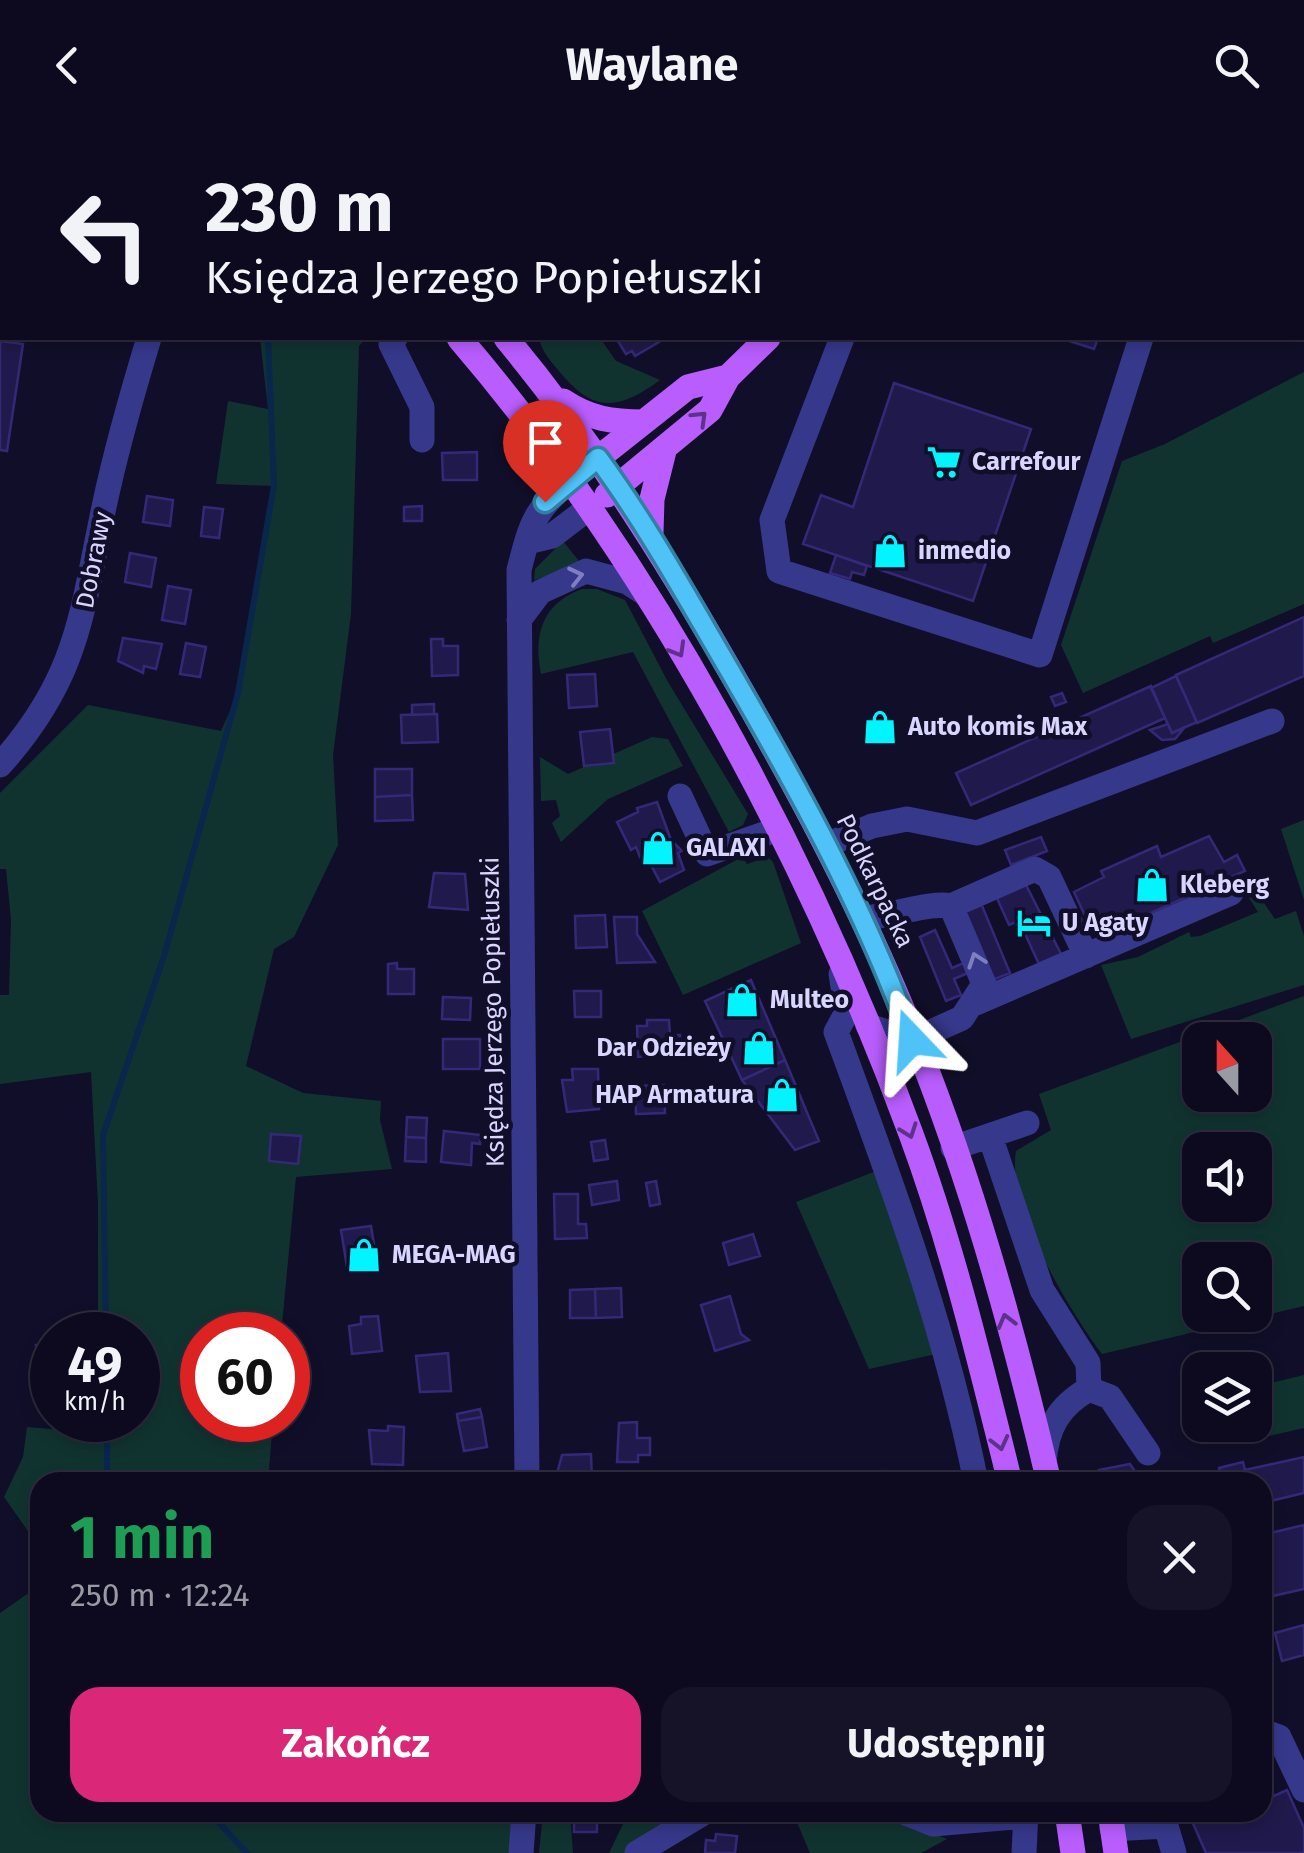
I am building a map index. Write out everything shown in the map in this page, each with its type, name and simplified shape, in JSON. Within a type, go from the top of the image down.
[{"type":"main road","points":[[462,340],[590,507],[646,594],[778,829],[838,954],[912,1136],[964,1302],[1007,1472]]},
{"type":"main road","points":[[590,507],[710,410],[728,377],[766,340]]},
{"type":"main road","name":"Podkarpacka","points":[[522,348],[652,534],[826,845],[862,918],[953,1148],[1046,1472]]},
{"type":"main road","name":"Księdza Jerzego Popiełuszki","points":[[572,480],[688,387],[728,377]]},
{"type":"main road","points":[[552,394],[581,413],[609,422],[644,422]]},
{"type":"main road","points":[[652,534],[652,498],[664,451]]},
{"type":"main road","points":[[1068,1822],[1073,1853]]},
{"type":"street","name":"Dobrawy","points":[[0,765],[64,676],[83,619],[114,463],[149,340]]},
{"type":"street","points":[[394,340],[391,344],[422,407],[422,440]]},
{"type":"street","points":[[841,340],[772,520],[779,571],[1040,656],[1139,340]]},
{"type":"street","name":"Księdza Jerzego Popiełuszki","points":[[527,1472],[519,570],[528,526],[542,504],[572,480]]},
{"type":"street","points":[[527,542],[552,536],[590,507]]},
{"type":"street","points":[[519,620],[540,592],[586,571],[627,582],[646,594]]},
{"type":"street","points":[[826,845],[872,826],[907,819],[977,834],[1272,721]]},
{"type":"street","points":[[680,796],[707,854],[778,829]]},
{"type":"street","points":[[862,918],[892,917],[941,903],[952,906],[1035,870],[1049,877],[1086,956]]},
{"type":"street","points":[[976,1003],[1231,893]]},
{"type":"street","points":[[844,1053],[856,1039],[912,1040],[962,1018],[976,1003],[984,984],[952,906]]},
{"type":"street","points":[[838,954],[847,1012],[836,1032],[909,1227],[944,1344],[974,1472]]},
{"type":"street","points":[[953,1148],[1027,1123]]},
{"type":"street","points":[[990,1136],[1042,1290],[1088,1363],[1089,1388]]},
{"type":"street","points":[[1018,1365],[1040,1392],[1065,1403]]},
{"type":"street","points":[[1046,1472],[1050,1430],[1065,1403],[1089,1388]]},
{"type":"street","points":[[1089,1388],[1110,1397],[1148,1453]]},
{"type":"street","points":[[1272,1734],[1279,1737],[1304,1790]]},
{"type":"street","points":[[521,1853],[523,1822]]},
{"type":"street","points":[[637,1853],[688,1822]]},
{"type":"street","points":[[1024,1853],[1026,1822]]},
{"type":"street","points":[[1113,1832],[1166,1826],[1174,1853]]},
{"type":"green space","points":[[260,340],[364,340],[359,346],[351,614],[333,755],[338,845],[294,937],[274,949],[246,1066],[303,1093],[381,1101],[380,1120],[392,1169],[296,1177],[283,1312],[180,1312],[180,1442],[271,1442],[269,1472],[30,1472],[30,1534],[4,1497],[23,1457],[27,1427],[30,1442],[160,1442],[160,1312],[98,1312],[98,1203],[91,1072],[0,1084],[0,995],[9,995],[11,920],[6,869],[0,869],[0,793],[88,705],[221,731],[238,693],[274,486],[216,484],[228,401],[268,409]]},
{"type":"green space","points":[[540,340],[601,340],[616,361],[660,380],[631,398],[606,403],[571,385],[544,352]]},
{"type":"green space","points":[[1304,372],[1304,604],[1213,643],[1210,636],[1083,693],[1061,645],[1122,461],[1165,444]]},
{"type":"green space","points":[[563,541],[582,565],[534,580],[535,569]]},
{"type":"green space","points":[[582,589],[597,589],[625,600],[668,682],[748,814],[743,825],[729,832],[633,652],[541,674],[539,646],[544,622],[558,603]]},
{"type":"green space","points":[[652,737],[668,739],[683,766],[608,799],[561,842],[552,823],[560,816],[556,800],[541,801],[540,757],[568,774]]},
{"type":"green space","points":[[1304,820],[1304,900],[1281,829]]},
{"type":"green space","points":[[742,857],[747,864],[768,857],[773,862],[801,943],[683,995],[642,911]]},
{"type":"green space","points":[[1255,890],[1275,919],[1296,911],[1304,936],[1304,985],[1131,1039],[1101,965],[1138,957],[1189,932],[1191,937],[1200,936],[1258,912],[1248,896]]},
{"type":"green space","points":[[1304,996],[1304,1306],[1272,1314],[1272,1242],[1182,1242],[1182,1332],[1195,1332],[1102,1354],[1043,1257],[1030,1228],[1015,1174],[1016,1151],[1051,1130],[1039,1094],[1182,1041],[1182,1112],[1272,1112],[1272,1022],[1234,1022]]},
{"type":"green space","points":[[879,1170],[936,1354],[869,1369],[796,1202]]},
{"type":"green space","points":[[1304,1375],[1304,1428],[1272,1435],[1272,1383]]},
{"type":"green space","points":[[30,1592],[30,1822],[513,1822],[510,1853],[0,1853],[0,1613]]},
{"type":"green space","points":[[542,1822],[571,1822],[573,1853],[539,1853]]},
{"type":"green space","points":[[624,1822],[677,1822],[627,1853],[609,1853]]},
{"type":"green space","points":[[797,1822],[907,1822],[947,1839],[921,1853],[810,1853]]},
{"type":"building","points":[[617,340],[659,342],[635,356],[632,351],[626,354]]},
{"type":"building","points":[[1066,340],[1097,340],[1094,349]]},
{"type":"building","points":[[0,341],[23,344],[7,451],[0,450]]},
{"type":"building","name":"Carrefour","points":[[894,383],[1031,429],[973,601],[803,544],[821,495],[853,507]]},
{"type":"building","points":[[477,452],[477,480],[443,480],[442,453]]},
{"type":"building","points":[[147,496],[173,500],[170,526],[143,522]]},
{"type":"building","points":[[422,506],[422,521],[404,521],[404,507]]},
{"type":"building","points":[[204,507],[223,509],[219,538],[201,536]]},
{"type":"building","points":[[130,553],[156,558],[151,587],[125,582]]},
{"type":"building","points":[[836,555],[867,566],[864,575],[852,572],[850,579],[830,573]]},
{"type":"building","points":[[168,586],[191,590],[185,624],[162,620]]},
{"type":"building","points":[[1304,617],[1304,676],[1197,723],[1176,675]]},
{"type":"building","points":[[123,638],[162,644],[156,669],[144,666],[143,673],[118,661]]},
{"type":"building","points":[[431,639],[443,639],[443,646],[458,646],[458,675],[432,676]]},
{"type":"building","points":[[186,643],[206,647],[200,677],[180,674]]},
{"type":"building","points":[[595,674],[597,706],[569,708],[567,675]]},
{"type":"building","points":[[1176,676],[1197,722],[1172,733],[1151,688]]},
{"type":"building","points":[[1151,686],[1165,718],[971,805],[956,773]]},
{"type":"building","points":[[1062,693],[1066,702],[1055,706],[1051,697]]},
{"type":"building","points":[[434,704],[434,714],[412,715],[412,705]]},
{"type":"building","points":[[437,714],[438,742],[402,743],[401,715]]},
{"type":"building","points":[[1168,724],[1172,733],[1185,727],[1175,739],[1162,740],[1150,730]]},
{"type":"building","points":[[610,729],[614,763],[584,766],[580,732]]},
{"type":"building","points":[[375,769],[412,769],[412,795],[375,797]]},
{"type":"building","points":[[412,795],[413,820],[375,821],[375,797]]},
{"type":"building","points":[[657,802],[671,840],[682,851],[678,853],[684,870],[660,882],[645,854],[640,857],[636,847],[631,850],[617,822],[638,812],[637,808]]},
{"type":"building","name":"Kleberg","points":[[1209,836],[1224,862],[1237,855],[1245,871],[1115,929],[1086,918],[1074,892],[1104,877],[1101,871],[1157,846],[1161,857]]},
{"type":"building","points":[[1041,837],[1047,851],[1011,865],[1005,850]]},
{"type":"building","points":[[434,873],[465,874],[468,910],[429,907]]},
{"type":"building","name":"U Agaty","points":[[1025,883],[1061,954],[1039,964],[1019,921],[1009,925],[996,896]]},
{"type":"building","points":[[980,901],[1010,973],[990,981],[984,966],[954,979],[961,995],[946,1001],[920,937],[935,930],[952,968],[978,957],[959,909]]},
{"type":"building","points":[[605,915],[607,947],[576,948],[575,916]]},
{"type":"building","points":[[614,917],[637,917],[637,934],[655,962],[617,963]]},
{"type":"building","points":[[397,963],[397,969],[414,969],[414,994],[388,994],[388,964]]},
{"type":"building","points":[[751,980],[785,1060],[742,1080],[705,1001]]},
{"type":"building","points":[[574,991],[601,991],[601,1017],[575,1017]]},
{"type":"building","points":[[443,997],[471,998],[470,1020],[442,1019]]},
{"type":"building","points":[[647,1020],[669,1020],[670,1035],[680,1035],[680,1053],[638,1057],[637,1026],[647,1026]]},
{"type":"building","points":[[443,1039],[480,1039],[480,1069],[443,1069]]},
{"type":"building","points":[[785,1060],[819,1141],[795,1150],[742,1080]]},
{"type":"building","points":[[572,1069],[598,1069],[599,1109],[567,1112],[562,1080],[573,1080]]},
{"type":"building","points":[[664,1085],[665,1113],[636,1114],[635,1086]]},
{"type":"building","points":[[407,1117],[427,1118],[426,1138],[406,1137]]},
{"type":"building","points":[[444,1131],[481,1135],[480,1144],[472,1143],[471,1165],[441,1162]]},
{"type":"building","points":[[271,1134],[301,1136],[298,1164],[269,1161]]},
{"type":"building","points":[[406,1137],[426,1138],[426,1162],[405,1161]]},
{"type":"building","points":[[605,1140],[608,1159],[594,1161],[591,1142]]},
{"type":"building","points":[[617,1181],[619,1200],[592,1205],[589,1185]]},
{"type":"building","points":[[656,1181],[660,1204],[650,1206],[646,1183]]},
{"type":"building","points":[[554,1194],[578,1194],[578,1224],[586,1224],[587,1238],[555,1239]]},
{"type":"building","points":[[371,1226],[377,1263],[347,1267],[341,1230]]},
{"type":"building","points":[[753,1234],[760,1256],[729,1265],[723,1243]]},
{"type":"building","points":[[621,1288],[622,1317],[596,1318],[595,1289]]},
{"type":"building","points":[[595,1289],[596,1318],[570,1318],[570,1290]]},
{"type":"building","points":[[730,1296],[741,1334],[749,1340],[715,1351],[701,1305]]},
{"type":"building","points":[[378,1316],[382,1351],[352,1354],[349,1326],[361,1324],[361,1317]]},
{"type":"building","points":[[448,1353],[451,1391],[420,1392],[416,1356]]},
{"type":"building","points":[[480,1409],[482,1417],[458,1421],[457,1414]]},
{"type":"building","points":[[482,1417],[487,1447],[464,1451],[458,1421]]},
{"type":"building","points":[[637,1422],[637,1438],[650,1438],[650,1455],[638,1455],[638,1462],[617,1462],[619,1423]]},
{"type":"building","points":[[388,1426],[404,1427],[403,1465],[372,1464],[369,1430],[388,1431]]},
{"type":"building","points":[[591,1454],[592,1472],[557,1472],[562,1455]]},
{"type":"building","points":[[1304,1457],[1304,1493],[1272,1501],[1272,1472],[1245,1470]]},
{"type":"building","points":[[1243,1462],[1246,1472],[1220,1472],[1219,1468]]},
{"type":"building","points":[[1130,1464],[1135,1472],[1099,1472]]},
{"type":"building","points":[[1304,1525],[1304,1589],[1272,1596],[1272,1533]]},
{"type":"building","points":[[1304,1625],[1304,1655],[1282,1661],[1275,1633]]},
{"type":"building","points":[[1287,1790],[1304,1828],[1304,1853],[1206,1853],[1192,1822],[1272,1822],[1272,1792],[1274,1796]]},
{"type":"building","points":[[574,1822],[597,1822],[597,1832],[574,1832]]},
{"type":"building","points":[[716,1834],[737,1836],[735,1853],[705,1853],[706,1840],[715,1841]]},
{"type":"waterway","points":[[106,1312],[103,1135],[164,956],[238,693],[274,485],[268,340]]},
{"type":"waterway","points":[[107,1442],[107,1472]]},
{"type":"waterway","points":[[218,1822],[247,1853]]},
{"type":"place","name":"Carrefour","points":[[944,462]]},
{"type":"place","name":"inmedio","points":[[890,551]]},
{"type":"place","name":"Auto komis Max","points":[[880,727]]},
{"type":"place","name":"GALAXI","points":[[658,848]]},
{"type":"place","name":"Kleberg","points":[[1152,885]]},
{"type":"place","name":"U Agaty","points":[[1034,923]]},
{"type":"place","name":"Multeo","points":[[742,1000]]},
{"type":"place","name":"Dar Odzieży","points":[[759,1048]]},
{"type":"place","name":"HAP Armatura","points":[[782,1095]]},
{"type":"place","name":"MEGA-MAG","points":[[364,1255]]},
{"type":"route","points":[[545,502],[598,458],[652,534],[826,845],[891,982],[912,1040]]}]
